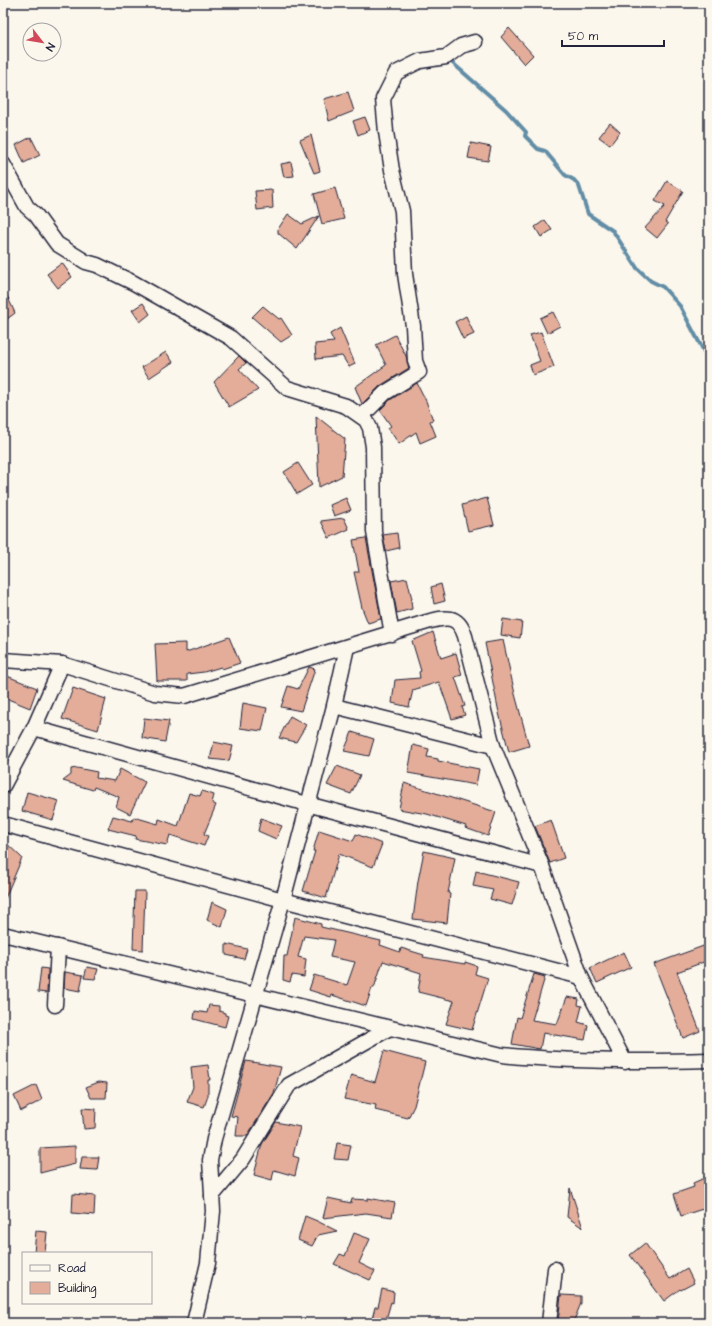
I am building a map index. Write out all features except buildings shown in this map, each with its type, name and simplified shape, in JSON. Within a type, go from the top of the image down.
[{"type":"street","points":[[362,416],[385,393],[419,372],[415,361],[413,326],[406,274],[402,212],[392,170],[383,99],[396,73],[420,61],[446,57],[461,46],[475,42]]},
{"type":"street","points":[[3,164],[27,207],[36,215],[57,244],[86,262],[97,265],[134,283],[231,338],[286,388],[346,406],[366,420],[370,428],[373,447],[374,532],[392,634]]},
{"type":"street","points":[[3,660],[62,664],[155,693],[184,696],[447,617],[457,622],[462,628],[493,746],[542,866],[581,977],[625,1062]]},
{"type":"street","points":[[194,1323],[208,1263],[213,1211],[210,1160],[214,1139],[254,996],[283,900],[334,706],[347,647]]},
{"type":"street","points":[[3,786],[34,728],[62,664]]},
{"type":"street","points":[[334,706],[493,746]]},
{"type":"street","points":[[34,728],[307,804],[542,866]]},
{"type":"street","points":[[3,824],[283,900],[581,977]]},
{"type":"street","points":[[3,934],[502,1055],[555,1060],[625,1062],[709,1060]]},
{"type":"street","points":[[55,1005],[58,947]]},
{"type":"street","points":[[212,1196],[243,1159],[289,1084],[390,1028]]},
{"type":"street","points":[[549,1323],[555,1269]]},
{"type":"waterway","points":[[448,59],[506,110],[526,132],[525,136],[538,149],[545,151],[565,175],[574,180],[579,186],[588,214],[613,231],[637,268],[651,281],[663,287],[680,306],[709,361]]},
{"type":"waterway","points":[[709,385],[709,397]]}]
